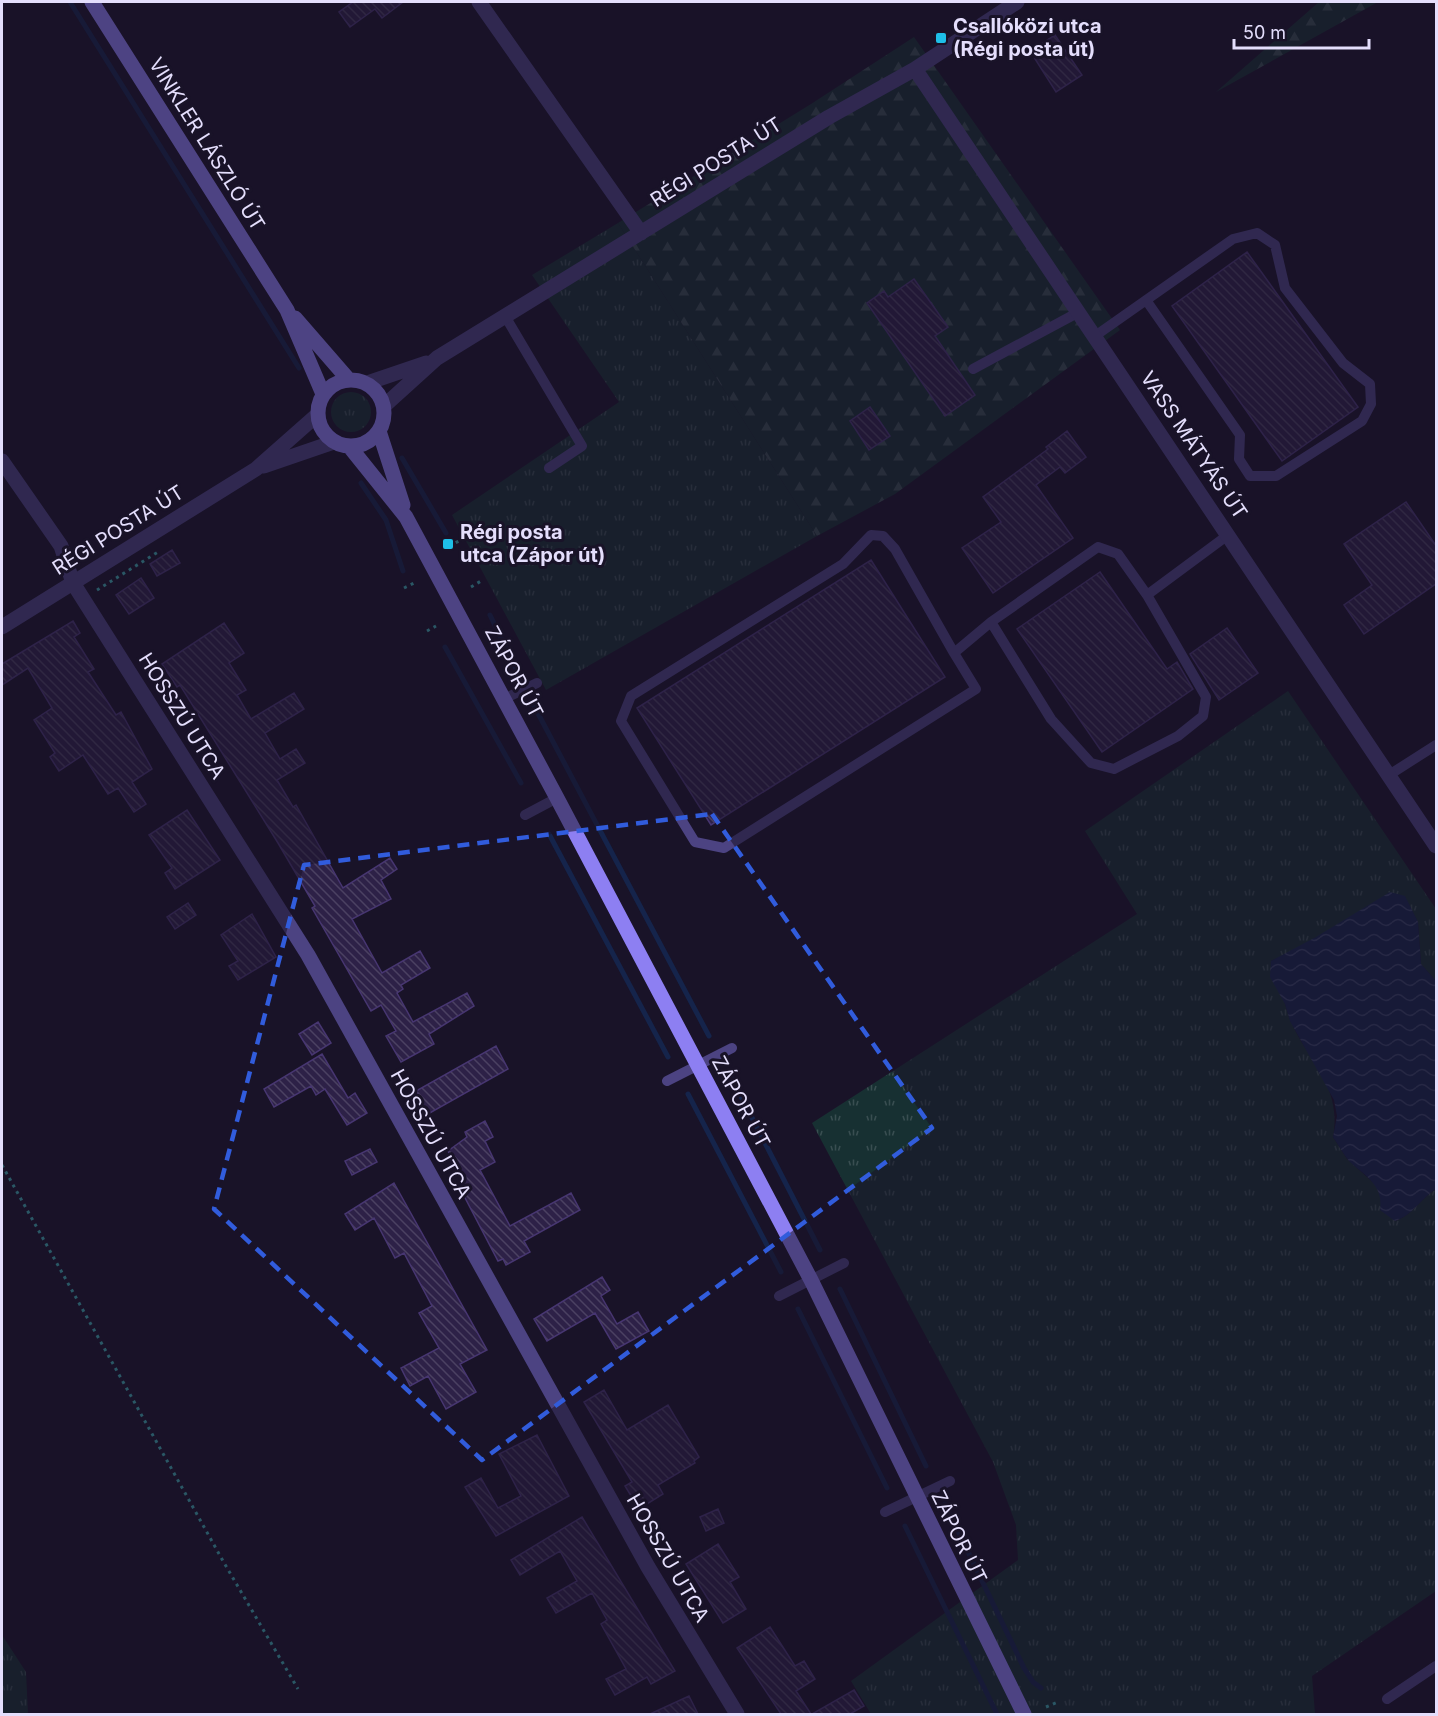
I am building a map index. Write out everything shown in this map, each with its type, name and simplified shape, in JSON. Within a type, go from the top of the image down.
[{"type":"street","name":"VINKLER LÁSZLÓ ÚT","points":[[92,2],[287,310],[348,379]]},
{"type":"street","points":[[479,2],[641,233]]},
{"type":"street","name":"RÉGI POSTA ÚT","points":[[384,406],[437,358],[829,117],[915,69],[1017,2]]},
{"type":"street","name":"VASS MÁTYÁS ÚT","points":[[915,69],[1437,846]]},
{"type":"street","name":"VINKLER LÁSZLÓ ÚT","points":[[287,310],[323,394]]},
{"type":"street","name":"RÉGI POSTA ÚT","points":[[367,383],[437,358]]},
{"type":"street","points":[[348,379],[367,383],[380,397],[384,406],[383,423],[379,430],[366,442],[341,444],[325,435],[317,415],[323,394],[338,381],[348,379]]},
{"type":"street","name":"RÉGI POSTA ÚT","points":[[2,627],[256,470],[317,415]]},
{"type":"street","name":"ZÁPOR ÚT","points":[[379,430],[406,517],[811,1280],[1024,1714]]},
{"type":"street","name":"RÉGI POSTA ÚT","points":[[256,470],[341,444]]},
{"type":"street","name":"ZÁPOR ÚT","points":[[341,444],[406,517]]},
{"type":"street","name":"HOSSZÚ UTCA","points":[[2,461],[62,546],[73,583],[309,955],[648,1567],[737,1714]]},
{"type":"lane","points":[[1095,336],[1146,300],[1233,239],[1257,234],[1275,245],[1285,288],[1343,363],[1370,384],[1371,404],[1362,421],[1276,476],[1250,476],[1239,459],[1240,435],[1146,300]]},
{"type":"lane","points":[[972,369],[1079,312]]},
{"type":"lane","points":[[506,316],[582,446],[549,468]]},
{"type":"lane","points":[[871,535],[883,536],[895,549],[954,653],[976,689],[724,848],[695,842],[621,721],[631,696],[843,564],[871,535]]},
{"type":"lane","points":[[1147,595],[1228,535]]},
{"type":"lane","points":[[954,653],[991,622],[1098,547],[1118,554],[1147,595],[1206,697],[1203,716],[1178,736],[1114,769],[1090,763],[1051,719],[991,622]]},
{"type":"lane","points":[[504,699],[537,683]]},
{"type":"lane","points":[[1389,775],[1437,745]]},
{"type":"lane","points":[[525,815],[557,798]]},
{"type":"lane","points":[[667,1081],[732,1048]]},
{"type":"lane","points":[[779,1296],[844,1263]]},
{"type":"lane","points":[[885,1512],[950,1480]]},
{"type":"lane","points":[[1387,1700],[1437,1666]]},
{"type":"path","points":[[449,546],[459,541]]},
{"type":"path","points":[[83,599],[166,546]]},
{"type":"path","points":[[471,587],[482,581]]},
{"type":"path","points":[[404,588],[414,584]]},
{"type":"path","points":[[427,631],[436,626]]},
{"type":"path","points":[[2,1165],[223,1561],[298,1689]]},
{"type":"path","points":[[1046,1707],[1058,1702]]},
{"type":"highlighted area","points":[[712,814],[932,1128],[482,1460],[214,1209],[304,865]]},
{"type":"green space","points":[[1319,2],[1378,2],[1216,92]]},
{"type":"green space","points":[[914,37],[1120,330],[895,494],[817,536],[618,223],[811,104]]},
{"type":"green space","points":[[618,223],[817,536],[546,690],[452,515],[619,402],[532,275]]},
{"type":"green space","points":[[351,392],[365,398],[371,412],[365,426],[351,432],[337,426],[331,412],[337,398]]},
{"type":"green space","points":[[1288,691],[1436,909],[1436,981],[1421,964],[1418,922],[1405,897],[1271,961],[1271,967],[1273,978],[1290,1020],[1329,1089],[1335,1119],[1333,1137],[1347,1159],[1378,1187],[1395,1221],[1407,1215],[1436,1189],[1436,1591],[1312,1676],[1315,1714],[871,1714],[851,1681],[1018,1560],[1016,1525],[993,1462],[812,1123],[1137,914],[1085,831]]},
{"type":"green space","points":[[2,1635],[26,1672],[28,1714],[2,1714]]},
{"type":"water","points":[[1390,892],[1405,896],[1418,922],[1421,964],[1436,981],[1436,1189],[1407,1215],[1395,1221],[1380,1210],[1376,1187],[1349,1161],[1333,1137],[1337,1116],[1334,1100],[1290,1021],[1285,1004],[1270,977],[1271,961],[1316,937]]},
{"type":"building","points":[[353,2],[403,2],[382,18],[375,9],[350,27],[339,12]]},
{"type":"building","points":[[1055,35],[1082,75],[1056,92],[1030,51]]},
{"type":"building","points":[[1247,252],[1358,407],[1282,461],[1172,306]]},
{"type":"building","points":[[914,279],[948,327],[935,336],[975,395],[945,416],[867,303],[884,291],[888,297]]},
{"type":"building","points":[[870,407],[890,436],[869,450],[850,421]]},
{"type":"building","points":[[1067,431],[1086,457],[1065,473],[1060,467],[1036,485],[1073,538],[993,593],[962,548],[1001,522],[983,497],[1048,449],[1046,447]]},
{"type":"building","points":[[1406,502],[1437,547],[1437,583],[1364,634],[1344,605],[1372,585],[1344,544]]},
{"type":"building","points":[[172,550],[180,563],[157,576],[150,564]]},
{"type":"building","points":[[871,560],[945,677],[711,825],[637,708]]},
{"type":"building","points":[[1100,572],[1167,669],[1177,662],[1193,689],[1102,752],[1017,629]]},
{"type":"building","points":[[141,578],[154,598],[129,614],[116,595]]},
{"type":"building","points":[[73,621],[80,633],[74,637],[94,669],[88,672],[116,715],[121,712],[152,769],[132,782],[146,804],[134,812],[118,788],[108,794],[83,755],[59,771],[50,757],[55,753],[34,720],[52,708],[28,668],[2,685],[2,664]]},
{"type":"building","points":[[224,623],[244,653],[229,663],[246,690],[237,695],[251,719],[294,693],[304,709],[265,733],[280,759],[296,749],[305,763],[277,780],[293,807],[296,805],[343,888],[390,858],[397,869],[381,880],[391,899],[352,919],[382,973],[420,951],[430,968],[401,985],[403,989],[397,993],[413,1022],[467,993],[474,1006],[429,1034],[434,1044],[401,1062],[386,1036],[396,1031],[381,1005],[371,1011],[312,908],[315,906],[278,843],[180,685],[177,687],[162,664]]},
{"type":"building","points":[[1227,628],[1258,673],[1219,700],[1190,654]]},
{"type":"building","points":[[187,810],[220,860],[175,889],[165,873],[172,868],[149,835]]},
{"type":"building","points":[[188,903],[196,915],[175,929],[167,917]]},
{"type":"building","points":[[252,914],[276,957],[238,980],[229,966],[238,961],[221,935]]},
{"type":"building","points":[[318,1022],[331,1043],[312,1055],[299,1034]]},
{"type":"building","points":[[496,1046],[508,1069],[428,1114],[416,1091]]},
{"type":"building","points":[[322,1054],[348,1098],[355,1093],[367,1113],[347,1125],[325,1089],[316,1095],[311,1086],[274,1107],[264,1089]]},
{"type":"building","points":[[485,1121],[493,1137],[485,1141],[495,1162],[480,1170],[510,1226],[571,1193],[580,1210],[524,1241],[530,1252],[506,1265],[503,1259],[498,1261],[462,1192],[467,1189],[448,1151],[467,1137],[465,1132]]},
{"type":"building","points":[[370,1149],[377,1162],[352,1175],[345,1161]]},
{"type":"building","points":[[394,1183],[487,1350],[460,1364],[476,1392],[446,1409],[428,1376],[410,1386],[401,1368],[439,1348],[419,1313],[432,1306],[404,1253],[395,1258],[374,1218],[355,1230],[345,1214]]},
{"type":"building","points":[[602,1277],[610,1290],[601,1296],[617,1324],[638,1312],[649,1331],[616,1349],[595,1313],[547,1341],[534,1319]]},
{"type":"building","points":[[604,1390],[627,1430],[668,1405],[699,1457],[694,1461],[695,1463],[658,1485],[663,1494],[639,1509],[625,1486],[632,1482],[584,1402]]},
{"type":"building","points":[[537,1435],[569,1496],[496,1536],[465,1487],[481,1478],[498,1508],[521,1496],[499,1454]]},
{"type":"building","points":[[718,1509],[724,1523],[706,1531],[700,1517]]},
{"type":"building","points":[[582,1517],[675,1671],[651,1684],[647,1677],[615,1695],[606,1679],[626,1669],[601,1624],[607,1620],[592,1593],[556,1613],[547,1598],[577,1581],[560,1551],[520,1575],[511,1560]]},
{"type":"building","points":[[718,1544],[739,1577],[730,1582],[746,1609],[723,1623],[686,1564]]},
{"type":"building","points":[[770,1627],[795,1666],[804,1661],[815,1679],[796,1691],[811,1714],[781,1714],[737,1648]]},
{"type":"building","points":[[854,1690],[864,1706],[850,1714],[812,1714]]},
{"type":"building","points":[[689,1696],[698,1714],[650,1714]]},
{"type":"waterway","points":[[70,2],[299,368]]},
{"type":"waterway","points":[[402,458],[446,533]]},
{"type":"waterway","points":[[361,483],[386,520],[403,571]]},
{"type":"waterway","points":[[490,615],[519,675]]},
{"type":"waterway","points":[[445,647],[521,783]]},
{"type":"waterway","points":[[533,704],[709,1036]]},
{"type":"waterway","points":[[549,834],[668,1057]]},
{"type":"waterway","points":[[729,1073],[820,1250]]},
{"type":"waterway","points":[[688,1094],[781,1272]]},
{"type":"waterway","points":[[840,1289],[926,1466]]},
{"type":"waterway","points":[[798,1309],[887,1488]]},
{"type":"waterway","points":[[945,1504],[1024,1668],[1033,1682],[1041,1688]]},
{"type":"waterway","points":[[905,1526],[997,1714]]},
{"type":"place","name":"Csallóközi utca (Régi posta út)","points":[[941,38]]},
{"type":"place","name":"Régi posta utca (Zápor út)","points":[[448,544]]}]
